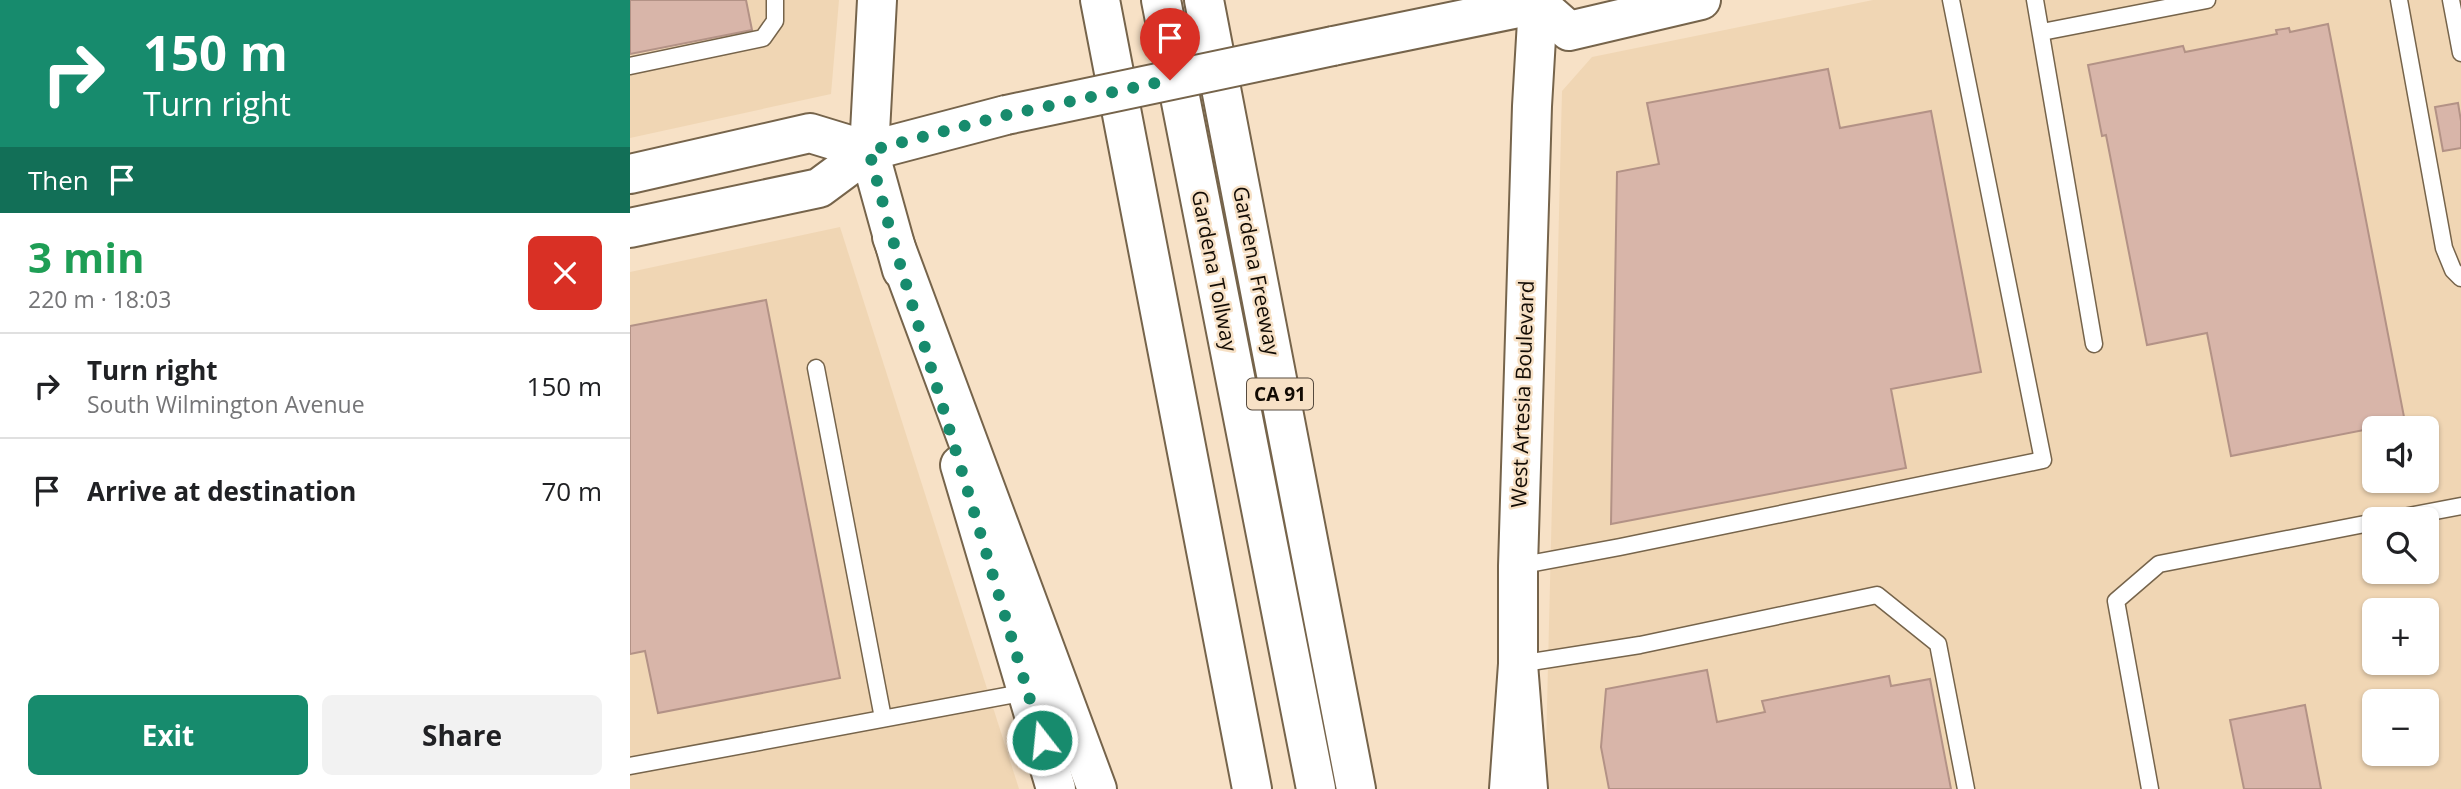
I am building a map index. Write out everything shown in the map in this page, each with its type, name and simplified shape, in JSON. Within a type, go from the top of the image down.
[{"type":"main road","points":[[877,0],[869,151],[892,237],[1056,789]]},
{"type":"main road","points":[[1100,0],[1252,789]]},
{"type":"main road","name":"Gardena Tollway","points":[[1137,0],[1289,789]]},
{"type":"main road","name":"Gardena Tollway","points":[[1161,0],[1316,789]]},
{"type":"main road","name":"Gardena Freeway","points":[[1204,0],[1356,789]]},
{"type":"main road","points":[[630,228],[820,188],[869,151],[1006,115],[1538,1],[1569,31],[1701,0]]},
{"type":"main road","name":"West Artesia Boulevard","points":[[1528,789],[1518,664],[1518,566],[1538,1]]},
{"type":"main road","points":[[630,174],[810,133],[869,151]]},
{"type":"main road","points":[[892,237],[1097,789]]},
{"type":"main road","points":[[1509,789],[1518,664]]},
{"type":"lane","points":[[630,66],[763,38],[775,21],[775,0]]},
{"type":"lane","points":[[1518,566],[2043,460],[1951,0]]},
{"type":"lane","points":[[2035,0],[2094,344]]},
{"type":"lane","points":[[2042,32],[2207,0]]},
{"type":"lane","points":[[2399,0],[2444,248],[2453,270],[2461,278]]},
{"type":"lane","points":[[2451,0],[2461,54]]},
{"type":"lane","points":[[816,368],[883,718]]},
{"type":"lane","points":[[2439,510],[2461,506]]},
{"type":"lane","points":[[2150,789],[2116,601],[2159,564],[2362,525]]},
{"type":"lane","points":[[1518,664],[1640,645],[1877,595],[1938,644],[1966,789]]},
{"type":"lane","points":[[630,766],[1027,692]]},
{"type":"shaded area","points":[[630,0],[839,0],[831,94],[630,138]]},
{"type":"shaded area","points":[[1873,0],[2461,0],[2461,789],[1545,789],[1562,91],[1592,57]]},
{"type":"shaded area","points":[[840,227],[1019,789],[630,789],[630,272]]},
{"type":"building","points":[[630,0],[746,0],[752,30],[630,54]]},
{"type":"building","points":[[2328,24],[2404,416],[2362,416],[2362,430],[2231,456],[2207,333],[2147,345],[2106,135],[2102,136],[2088,65],[2183,46],[2185,52],[2277,34],[2276,30],[2289,28],[2290,32]]},
{"type":"building","points":[[1828,69],[1840,128],[1931,111],[1981,372],[1891,389],[1906,468],[1611,524],[1617,172],[1659,164],[1647,103]]},
{"type":"building","points":[[2458,103],[2461,148],[2443,151],[2435,107]]},
{"type":"building","points":[[766,300],[840,678],[658,713],[645,651],[630,654],[630,326]]},
{"type":"building","points":[[1707,670],[1717,722],[1765,712],[1762,701],[1889,676],[1891,686],[1930,679],[1951,789],[1609,789],[1601,747],[1606,689]]},
{"type":"building","points":[[2305,705],[2321,789],[2244,789],[2230,720]]},
{"type":"route","points":[[1042,740],[892,237],[869,151],[1006,115],[1170,80]]}]
